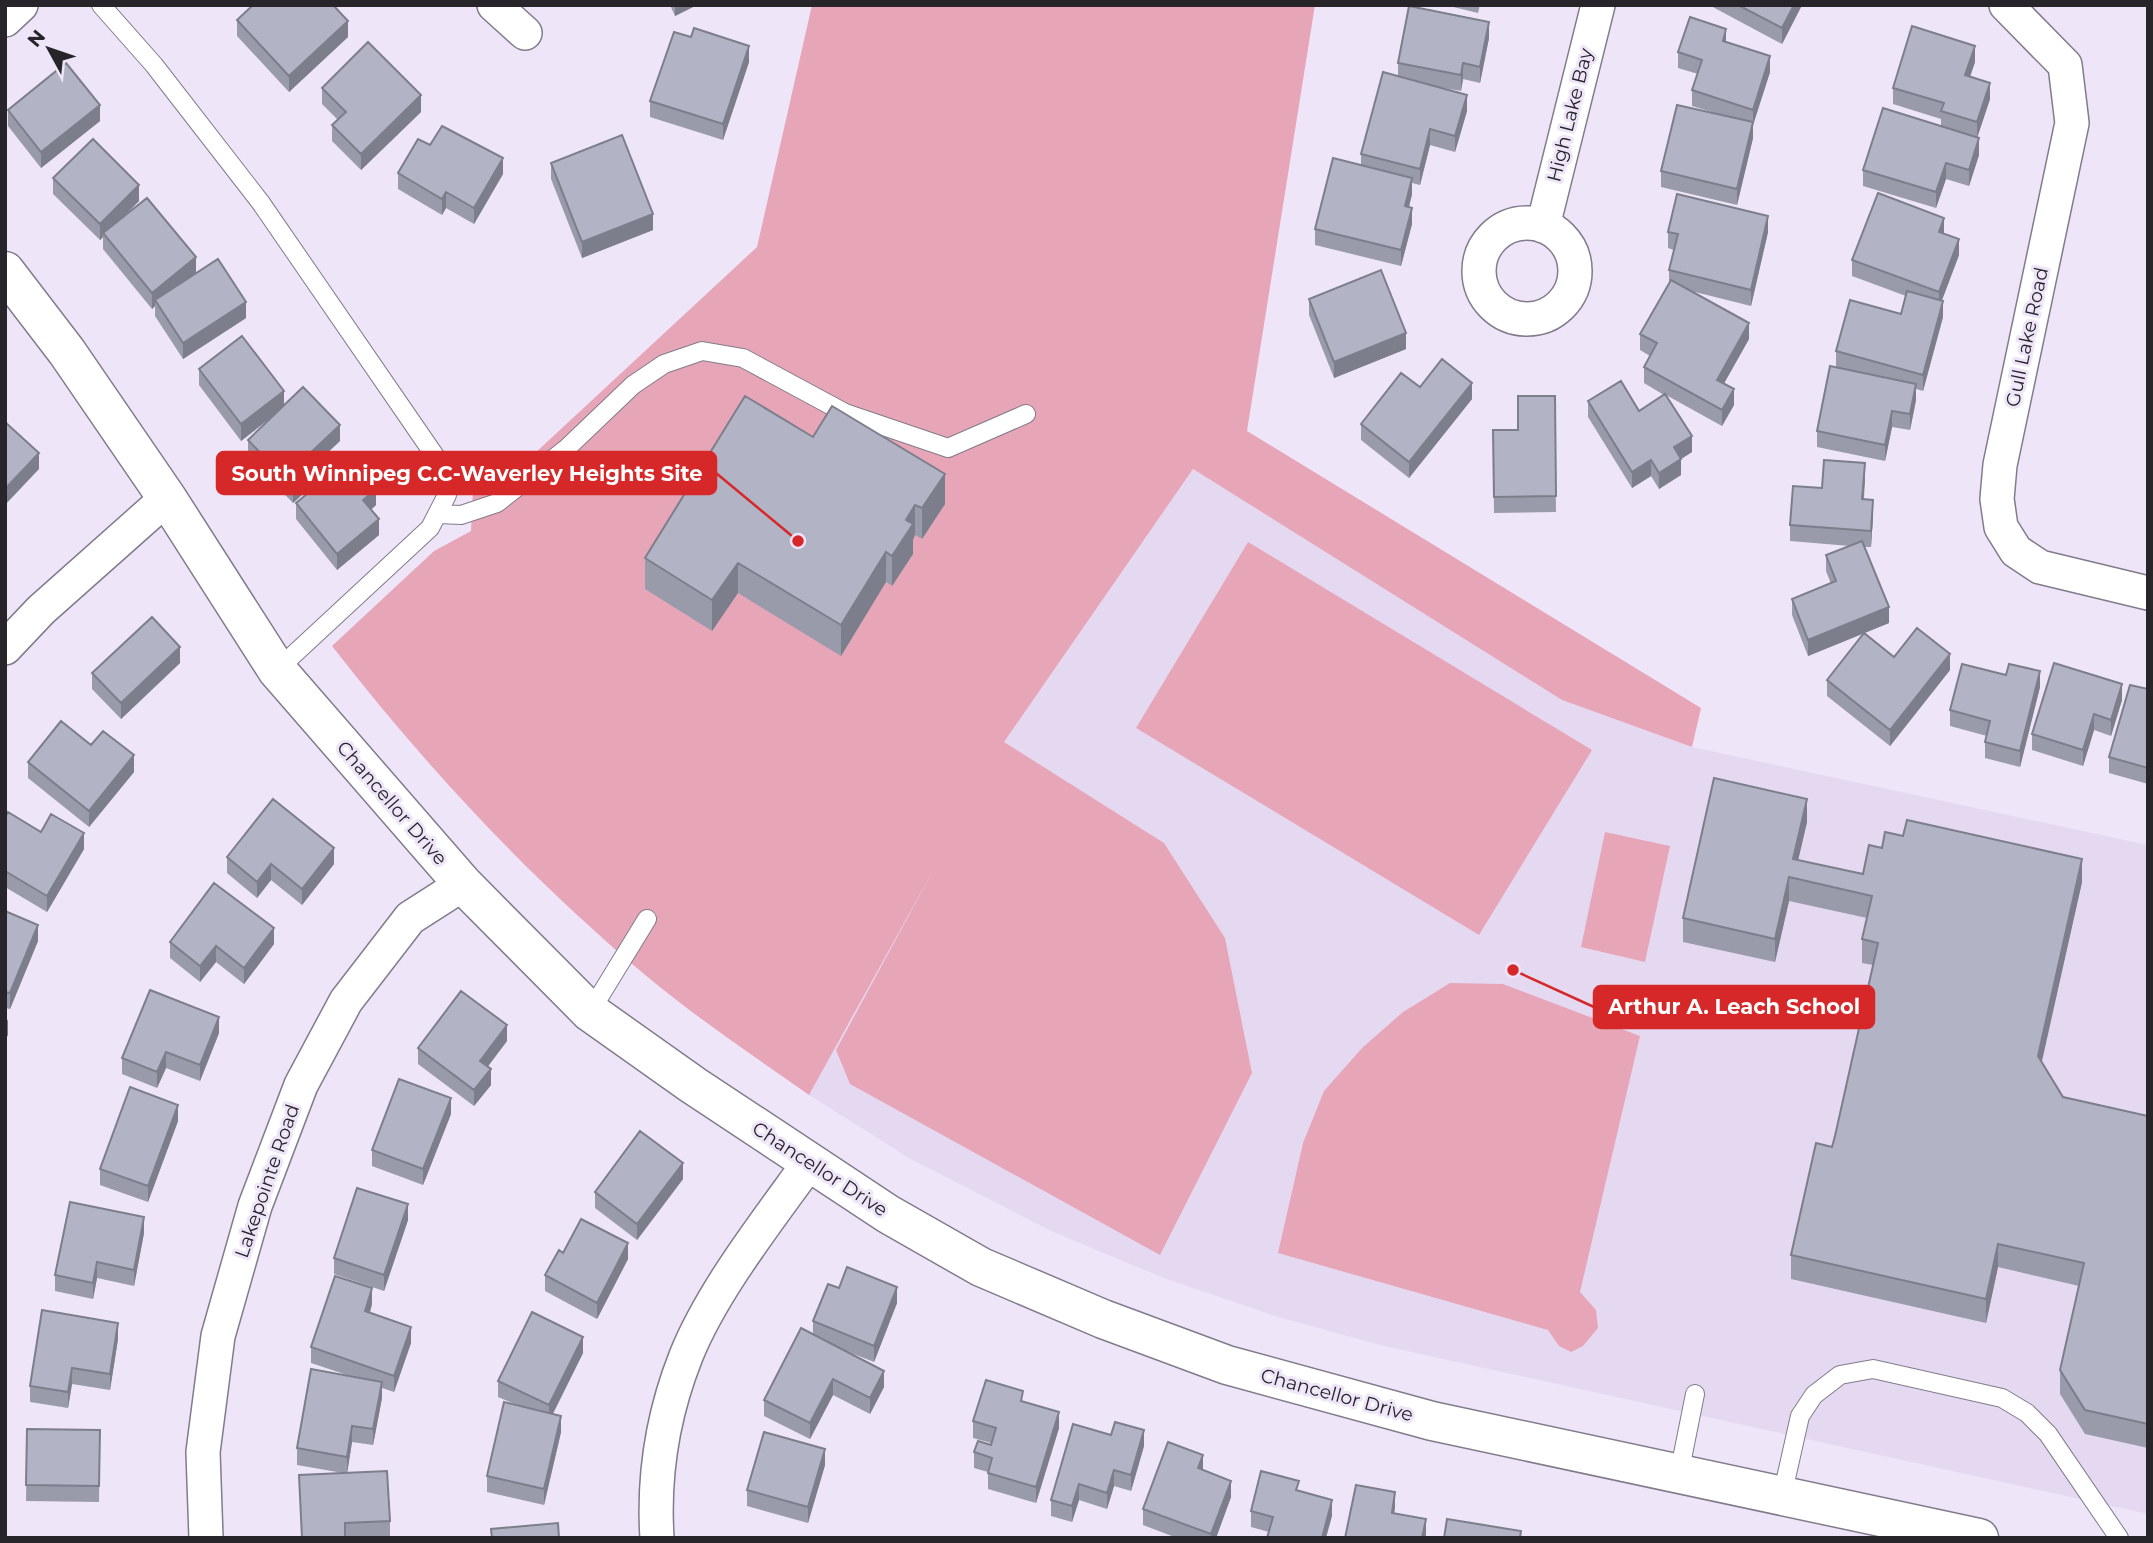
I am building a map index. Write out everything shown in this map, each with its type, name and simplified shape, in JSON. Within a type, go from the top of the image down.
[{"type":"street","points":[[5,20],[21,5]]},
{"type":"street","points":[[494,5],[525,33]]},
{"type":"street","name":"High Lake Bay","points":[[1543,226],[1598,5]]},
{"type":"street","name":"Gull Lake Road","points":[[2006,5],[2065,65],[2072,123],[2000,465],[1997,499],[2001,527],[2016,551],[2040,567],[2148,593]]},
{"type":"street","name":"Chancellor Drive","points":[[5,271],[67,352],[167,498],[277,670],[463,884],[590,1012],[808,1163],[888,1214],[981,1267],[1102,1319],[1227,1366],[1432,1421],[1782,1496],[1895,1530],[1979,1538]]},
{"type":"street","points":[[5,648],[41,610],[167,498]]},
{"type":"street","name":"Lakepointe Road","points":[[206,1538],[203,1452],[219,1336],[255,1206],[301,1085],[346,1001],[410,918],[463,884]]},
{"type":"street","points":[[657,1538],[655,1500],[665,1422],[687,1354],[715,1298],[808,1163]]},
{"type":"lane","points":[[101,5],[154,65],[261,202],[444,469],[447,495],[430,528],[277,670]]},
{"type":"lane","points":[[438,514],[461,514],[497,503],[567,448],[633,385],[664,365],[702,351],[743,358],[845,413],[948,448],[1026,414]]},
{"type":"lane","points":[[590,1012],[647,919]]},
{"type":"lane","points":[[1782,1496],[1800,1416],[1814,1395],[1840,1375],[1873,1369],[2002,1398],[2027,1413],[2048,1434],[2119,1538]]},
{"type":"lane","points":[[1679,1474],[1695,1395]]},
{"type":"shaded area","points":[[812,5],[1315,5],[1247,431],[1701,708],[1692,747],[1562,700],[1193,469],[1004,742],[1164,843],[1225,938],[1252,1073],[1160,1255],[850,1084],[836,1050],[935,867],[809,1095],[669,994],[564,903],[443,779],[332,646],[434,551],[471,531],[473,488],[520,467],[757,247]]},
{"type":"shaded area","points":[[1193,469],[1562,700],[1692,747],[2148,845],[2148,1514],[1384,1346],[1278,1317],[1161,1277],[1051,1231],[909,1158],[809,1095],[1004,742]]},
{"type":"shaded area","points":[[1248,542],[1592,750],[1479,935],[1136,728]]},
{"type":"shaded area","points":[[1605,832],[1670,846],[1645,962],[1581,947]]},
{"type":"shaded area","points":[[1450,983],[1503,984],[1640,1036],[1580,1292],[1596,1310],[1598,1328],[1583,1346],[1571,1352],[1559,1346],[1548,1330],[1278,1253],[1303,1143],[1324,1091],[1362,1048],[1403,1012]]},
{"type":"building","points":[[253,5],[333,5],[348,21],[289,76],[237,20]]},
{"type":"building","points":[[1738,5],[1794,5],[1782,28]]},
{"type":"building","points":[[1409,6],[1489,22],[1480,67],[1463,63],[1461,75],[1398,63]]},
{"type":"building","points":[[1690,17],[1726,29],[1723,41],[1770,56],[1753,110],[1692,90],[1702,60],[1678,52]]},
{"type":"building","points":[[1912,26],[1975,46],[1965,75],[1990,83],[1977,122],[1941,111],[1944,103],[1893,88]]},
{"type":"building","points":[[694,28],[749,46],[723,124],[650,101],[674,32],[691,37]]},
{"type":"building","points":[[368,42],[421,95],[361,154],[332,125],[346,112],[322,88]]},
{"type":"building","points":[[66,63],[100,105],[41,152],[8,110]]},
{"type":"building","points":[[1383,72],[1467,95],[1455,136],[1430,129],[1420,169],[1361,154]]},
{"type":"building","points":[[1677,105],[1753,122],[1737,189],[1661,171]]},
{"type":"building","points":[[1883,108],[1979,138],[1969,170],[1946,163],[1936,192],[1863,170]]},
{"type":"building","points":[[442,126],[503,158],[474,208],[446,192],[442,199],[398,173],[418,139],[430,145]]},
{"type":"building","points":[[622,135],[653,214],[582,242],[551,163]]},
{"type":"building","points":[[93,139],[139,185],[100,224],[53,178]]},
{"type":"building","points":[[1333,158],[1412,178],[1405,206],[1412,208],[1401,250],[1315,229]]},
{"type":"building","points":[[1878,193],[1944,218],[1939,232],[1959,239],[1939,292],[1852,260]]},
{"type":"building","points":[[1677,194],[1768,216],[1751,290],[1669,270],[1678,234],[1668,232]]},
{"type":"building","points":[[147,198],[196,257],[152,293],[103,233]]},
{"type":"building","points":[[218,259],[246,302],[183,343],[155,300]]},
{"type":"building","points":[[1381,270],[1406,333],[1334,362],[1309,299]]},
{"type":"building","points":[[1671,280],[1749,323],[1717,380],[1734,389],[1722,410],[1644,367],[1657,343],[1640,334]]},
{"type":"building","points":[[1907,291],[1943,301],[1923,375],[1836,351],[1850,300],[1901,314]]},
{"type":"building","points":[[242,336],[284,391],[241,424],[199,369]]},
{"type":"building","points":[[1442,359],[1472,383],[1409,462],[1361,424],[1401,373],[1420,387]]},
{"type":"building","points":[[1830,366],[1916,384],[1910,414],[1892,411],[1885,445],[1817,431]]},
{"type":"building","points":[[1621,381],[1639,411],[1665,394],[1692,436],[1674,447],[1681,459],[1659,473],[1651,460],[1632,472],[1588,401]]},
{"type":"building","points":[[303,387],[340,425],[308,455],[317,465],[293,487],[248,440]]},
{"type":"building","points":[[745,396],[813,437],[832,406],[945,474],[922,508],[915,505],[906,520],[913,524],[892,556],[886,552],[841,625],[738,563],[712,600],[645,558]]},
{"type":"building","points":[[1518,396],[1555,396],[1556,496],[1494,497],[1493,430],[1518,430]]},
{"type":"building","points":[[5,422],[39,453],[5,489]]},
{"type":"building","points":[[351,458],[376,489],[363,500],[379,519],[337,554],[296,503]]},
{"type":"building","points":[[1824,460],[1865,463],[1862,499],[1873,500],[1871,531],[1790,525],[1793,486],[1822,488]]},
{"type":"building","points":[[1862,541],[1889,607],[1808,640],[1792,599],[1836,581],[1826,555]]},
{"type":"building","points":[[152,617],[180,647],[121,703],[92,673]]},
{"type":"building","points":[[1917,628],[1950,654],[1890,730],[1827,680],[1864,633],[1894,657]]},
{"type":"building","points":[[2054,663],[2122,684],[2111,720],[2094,714],[2083,750],[2032,734]]},
{"type":"building","points":[[1962,664],[2006,675],[2009,664],[2040,671],[2020,751],[1985,742],[1990,721],[1950,710]]},
{"type":"building","points":[[2130,685],[2148,689],[2148,768],[2109,757]]},
{"type":"building","points":[[61,721],[91,745],[103,731],[134,755],[89,811],[28,762]]},
{"type":"building","points":[[1714,778],[1807,799],[1793,859],[1863,874],[1869,845],[1882,848],[1885,832],[1903,836],[1907,820],[2082,859],[2038,1056],[2063,1097],[2148,1116],[2148,1424],[2085,1410],[2060,1370],[2084,1263],[1998,1244],[1986,1299],[1791,1255],[1816,1143],[1832,1147],[1835,1136],[1878,943],[1862,939],[1872,896],[1789,877],[1775,939],[1683,918]]},
{"type":"building","points":[[273,799],[334,848],[302,889],[271,864],[257,882],[227,857]]},
{"type":"building","points":[[8,812],[41,832],[51,814],[84,833],[47,896],[5,871],[5,817]]},
{"type":"building","points":[[214,883],[274,928],[244,968],[216,946],[200,966],[170,942]]},
{"type":"building","points":[[5,911],[38,925],[10,993],[5,992]]},
{"type":"building","points":[[150,990],[219,1017],[200,1065],[166,1052],[157,1072],[122,1058]]},
{"type":"building","points":[[461,991],[507,1025],[480,1061],[491,1069],[474,1090],[418,1048]]},
{"type":"building","points":[[399,1079],[451,1098],[423,1169],[372,1150]]},
{"type":"building","points":[[130,1087],[178,1105],[148,1186],[100,1169]]},
{"type":"building","points":[[640,1131],[683,1163],[637,1224],[595,1192]]},
{"type":"building","points":[[357,1188],[408,1204],[384,1275],[334,1258]]},
{"type":"building","points":[[70,1202],[144,1217],[134,1270],[97,1262],[93,1283],[55,1275]]},
{"type":"building","points":[[581,1219],[628,1243],[597,1303],[545,1275],[559,1250],[563,1253]]},
{"type":"building","points":[[847,1267],[897,1287],[874,1346],[813,1321],[828,1284],[839,1288]]},
{"type":"building","points":[[335,1276],[372,1288],[365,1311],[411,1327],[394,1376],[311,1347]]},
{"type":"building","points":[[42,1310],[118,1323],[110,1374],[72,1368],[68,1392],[30,1386]]},
{"type":"building","points":[[532,1312],[583,1337],[549,1405],[498,1381]]},
{"type":"building","points":[[801,1328],[884,1371],[870,1398],[833,1379],[810,1423],[764,1400]]},
{"type":"building","points":[[311,1369],[382,1382],[373,1429],[352,1426],[347,1457],[297,1448]]},
{"type":"building","points":[[986,1380],[1023,1391],[1021,1401],[1059,1412],[1036,1487],[988,1473],[992,1458],[974,1452],[978,1441],[991,1445],[996,1428],[973,1421]]},
{"type":"building","points":[[504,1402],[561,1416],[544,1489],[487,1476]]},
{"type":"building","points":[[1115,1422],[1144,1430],[1131,1475],[1114,1470],[1107,1493],[1079,1484],[1072,1506],[1051,1500],[1073,1424],[1111,1435]]},
{"type":"building","points":[[27,1429],[100,1430],[99,1486],[26,1485]]},
{"type":"building","points":[[764,1432],[825,1449],[808,1507],[747,1490]]},
{"type":"building","points":[[1168,1442],[1203,1455],[1198,1468],[1231,1481],[1211,1534],[1143,1509]]},
{"type":"building","points":[[387,1471],[390,1521],[345,1523],[345,1538],[302,1538],[299,1475]]},
{"type":"building","points":[[1261,1471],[1299,1481],[1296,1490],[1332,1500],[1322,1538],[1267,1538],[1273,1517],[1251,1511]]},
{"type":"building","points":[[1356,1485],[1395,1492],[1392,1513],[1426,1519],[1422,1538],[1345,1538]]},
{"type":"building","points":[[1447,1519],[1521,1531],[1520,1538],[1444,1538]]},
{"type":"building","points":[[558,1523],[559,1538],[492,1538],[491,1529]]},
{"type":"place","name":"South Winnipeg C.C-Waverley Heights Site","points":[[798,541]]},
{"type":"place","name":"Arthur A. Leach School","points":[[1513,970]]}]
